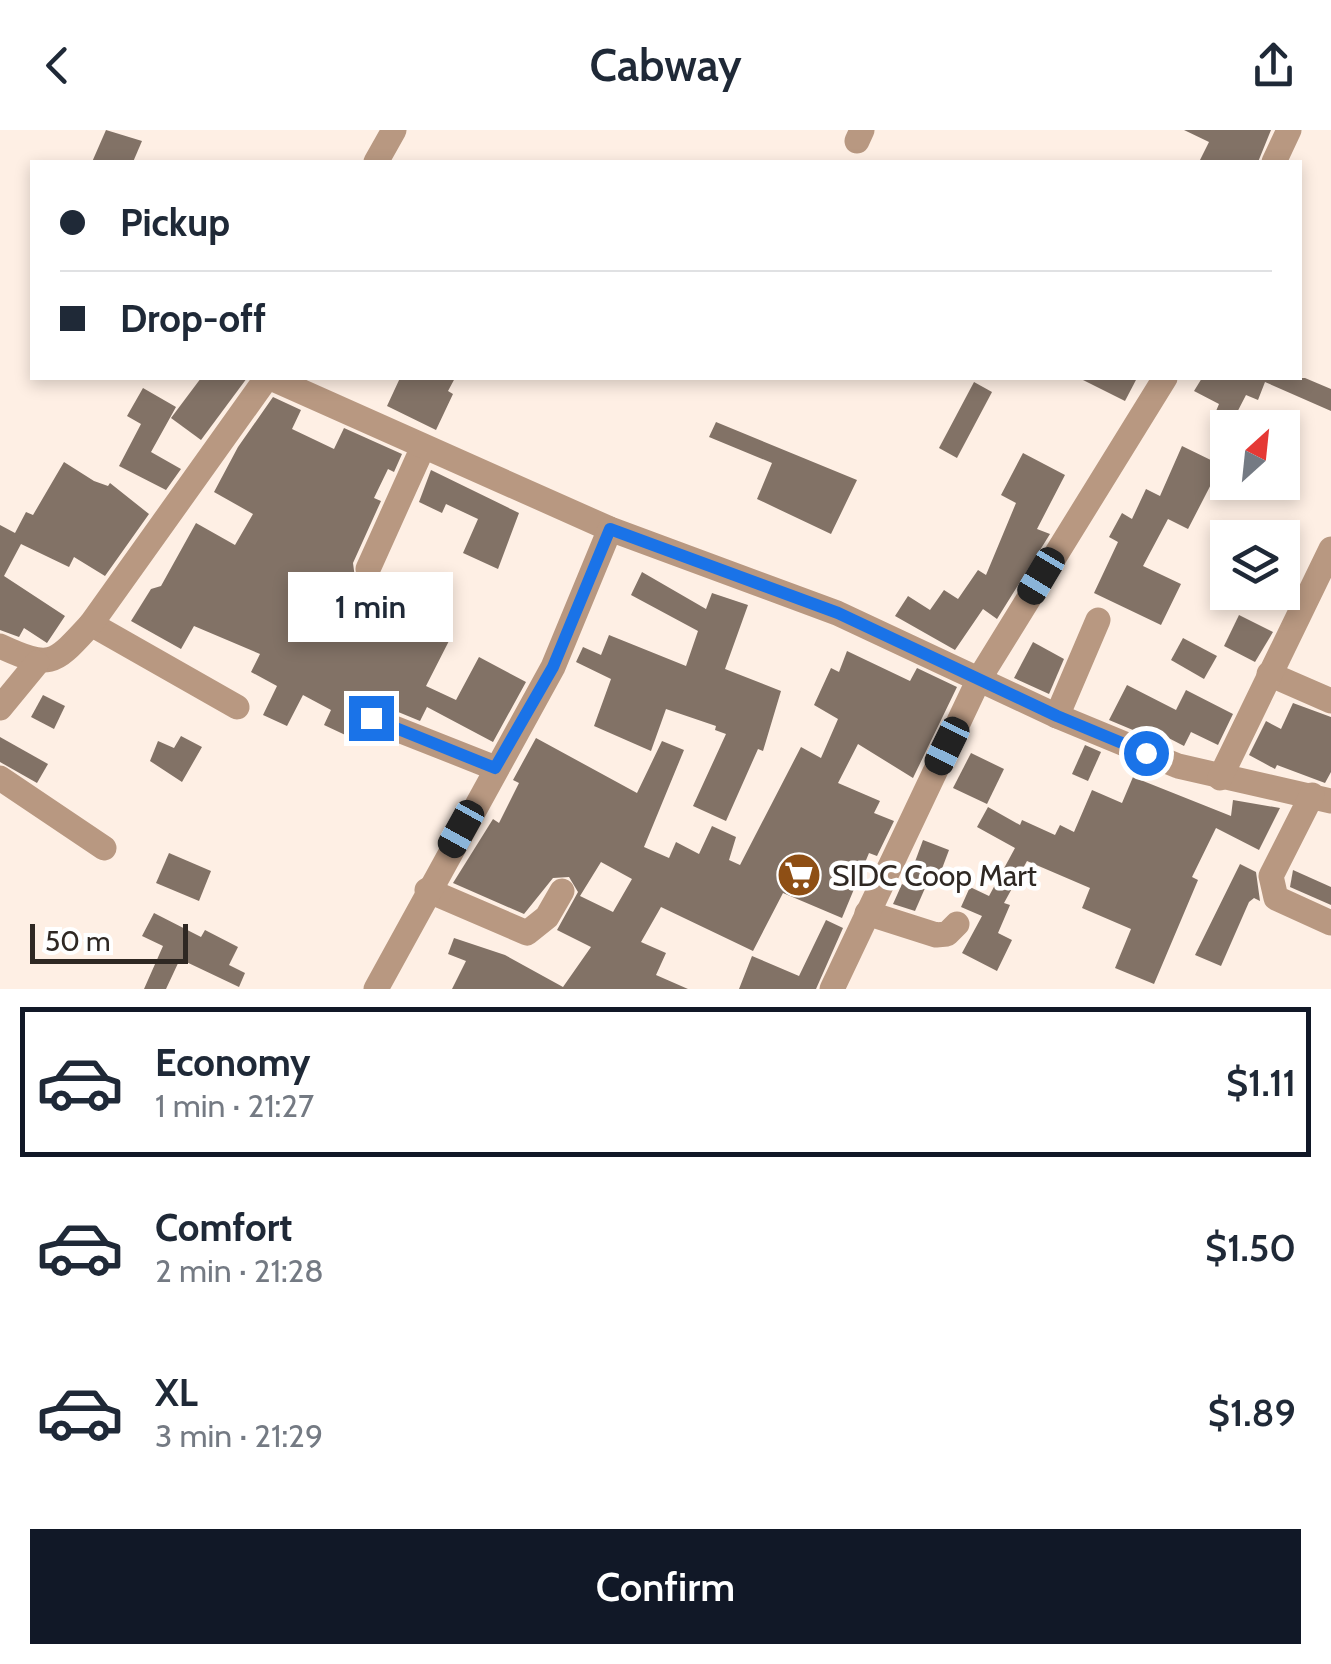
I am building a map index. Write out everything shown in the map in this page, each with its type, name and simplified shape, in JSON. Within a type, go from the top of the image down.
[{"type":"street","points":[[377,160],[394,130]]},
{"type":"street","points":[[1275,160],[1289,130]]},
{"type":"street","points":[[0,646],[37,663],[58,659],[91,624],[268,380]]},
{"type":"street","points":[[290,380],[423,447],[610,529],[799,597],[1057,716],[1178,766],[1321,798],[1271,876],[1271,887],[1276,898],[1331,923]]},
{"type":"street","points":[[832,989],[980,679],[1164,380]]},
{"type":"street","points":[[368,569],[423,447]]},
{"type":"street","points":[[376,989],[553,667],[610,529]]},
{"type":"street","points":[[1220,778],[1331,549]]},
{"type":"street","points":[[1057,716],[1098,620]]},
{"type":"street","points":[[91,624],[237,707]]},
{"type":"street","points":[[0,708],[37,663]]},
{"type":"street","points":[[1269,674],[1331,701]]},
{"type":"street","points":[[371,718],[495,768]]},
{"type":"street","points":[[0,778],[104,848]]},
{"type":"street","points":[[427,890],[527,934],[547,918],[562,892]]},
{"type":"street","points":[[867,913],[936,935],[947,934],[957,924]]},
{"type":"building","points":[[106,130],[142,141],[134,160],[93,160]]},
{"type":"building","points":[[1184,130],[1271,130],[1259,160],[1200,160],[1209,142]]},
{"type":"building","points":[[1305,378],[1331,389],[1331,411],[1265,382],[1258,400],[1246,395],[1238,410],[1216,410],[1219,404],[1194,391],[1201,380]]},
{"type":"building","points":[[200,380],[246,380],[201,440],[171,418]]},
{"type":"building","points":[[399,380],[454,380],[448,391],[453,394],[436,430],[387,406]]},
{"type":"building","points":[[1083,380],[1136,380],[1125,401]]},
{"type":"building","points":[[974,382],[992,392],[957,458],[939,448]]},
{"type":"building","points":[[143,388],[176,407],[151,452],[181,469],[166,490],[119,466],[141,424],[127,416]]},
{"type":"building","points":[[273,397],[301,410],[292,429],[334,449],[344,428],[402,454],[394,472],[388,469],[374,498],[381,501],[353,563],[356,586],[452,635],[426,686],[456,700],[479,657],[526,682],[493,742],[427,707],[420,721],[374,702],[356,712],[361,731],[356,740],[324,725],[331,710],[303,695],[287,726],[263,715],[277,686],[251,672],[260,654],[194,626],[181,649],[131,621],[151,589],[161,586],[196,523],[235,545],[253,514],[214,492],[238,447]]},
{"type":"building","points":[[716,422],[857,480],[831,534],[757,499],[772,463],[709,437]]},
{"type":"building","points":[[1182,446],[1210,460],[1210,486],[1188,529],[1168,519],[1143,566],[1181,584],[1161,625],[1094,593],[1118,542],[1109,537],[1122,513],[1132,519],[1146,489],[1160,496]]},
{"type":"building","points":[[1023,453],[1065,475],[1037,529],[1050,534],[997,619],[983,609],[955,650],[895,616],[908,596],[930,610],[944,590],[958,599],[978,570],[986,575],[1016,503],[1001,495]]},
{"type":"building","points":[[64,462],[94,481],[108,486],[110,483],[149,514],[105,576],[74,557],[69,567],[21,544],[4,576],[65,616],[47,643],[24,628],[19,637],[0,630],[0,525],[15,533],[26,512],[33,515]]},
{"type":"building","points":[[431,470],[519,513],[498,569],[463,553],[478,519],[446,504],[442,513],[419,502]]},
{"type":"building","points":[[642,572],[706,609],[712,593],[748,605],[725,669],[781,691],[763,751],[758,749],[726,821],[693,806],[726,734],[715,730],[716,726],[666,709],[651,751],[594,726],[611,679],[576,662],[583,647],[601,655],[609,635],[686,666],[698,631],[631,595]]},
{"type":"building","points":[[1239,615],[1273,632],[1255,662],[1224,646]]},
{"type":"building","points":[[1183,638],[1217,656],[1204,679],[1171,660]]},
{"type":"building","points":[[1033,642],[1064,659],[1049,694],[1014,678]]},
{"type":"building","points":[[847,651],[910,681],[917,668],[957,687],[913,778],[858,744],[838,783],[880,801],[874,813],[894,821],[877,856],[869,853],[842,918],[783,893],[753,951],[661,907],[641,942],[666,953],[656,975],[688,989],[452,989],[466,961],[448,954],[454,938],[505,955],[563,987],[591,947],[557,930],[578,892],[569,877],[553,878],[524,914],[453,883],[493,819],[499,823],[519,783],[513,780],[536,738],[637,793],[662,741],[684,750],[644,847],[669,858],[676,842],[699,854],[712,826],[736,837],[729,860],[740,865],[801,747],[821,758],[838,719],[814,705],[831,668],[839,672]],"holes":[[[601,862],[632,879],[613,912],[580,896]]]},
{"type":"building","points":[[1127,685],[1176,710],[1186,690],[1233,714],[1218,745],[1191,732],[1184,746],[1155,731],[1152,738],[1109,720]]},
{"type":"building","points":[[43,695],[65,706],[54,729],[31,717]]},
{"type":"building","points":[[1293,703],[1331,717],[1331,772],[1325,783],[1277,765],[1275,769],[1249,755],[1266,721],[1281,729]]},
{"type":"building","points":[[181,736],[202,747],[182,782],[150,761],[158,741],[174,748]]},
{"type":"building","points":[[0,737],[48,764],[37,783],[0,762]]},
{"type":"building","points":[[1085,745],[1101,752],[1088,781],[1072,774]]},
{"type":"building","points":[[971,753],[1004,769],[987,804],[953,788]]},
{"type":"building","points":[[1133,777],[1231,816],[1233,800],[1280,808],[1259,850],[1216,828],[1192,877],[1198,880],[1154,984],[1115,968],[1131,929],[1082,908],[1090,888],[1027,861],[1004,903],[1010,905],[998,933],[1012,940],[997,971],[962,953],[982,916],[961,907],[970,887],[989,896],[1015,848],[977,827],[988,807],[1020,825],[1022,820],[1055,835],[1060,825],[1074,832],[1092,790],[1122,803]]},
{"type":"building","points":[[923,840],[949,850],[937,882],[929,879],[915,911],[893,904],[902,884],[906,886]]},
{"type":"building","points":[[169,853],[211,871],[199,901],[156,883]]},
{"type":"building","points":[[1240,864],[1256,872],[1260,901],[1254,898],[1249,902],[1221,966],[1195,955]]},
{"type":"building","points":[[1293,870],[1331,887],[1331,905],[1290,887]]},
{"type":"building","points":[[154,913],[201,937],[205,930],[238,947],[229,965],[245,973],[239,987],[180,959],[166,989],[144,989],[163,946],[142,936]]},
{"type":"building","points":[[826,920],[843,928],[816,989],[739,989],[752,956],[799,976]]},
{"type":"place","name":"SIDC Coop Mart","points":[[799,875]]},
{"type":"route","points":[[371,718],[495,768],[553,667],[610,529],[838,613],[1057,716],[1146,753]]}]
